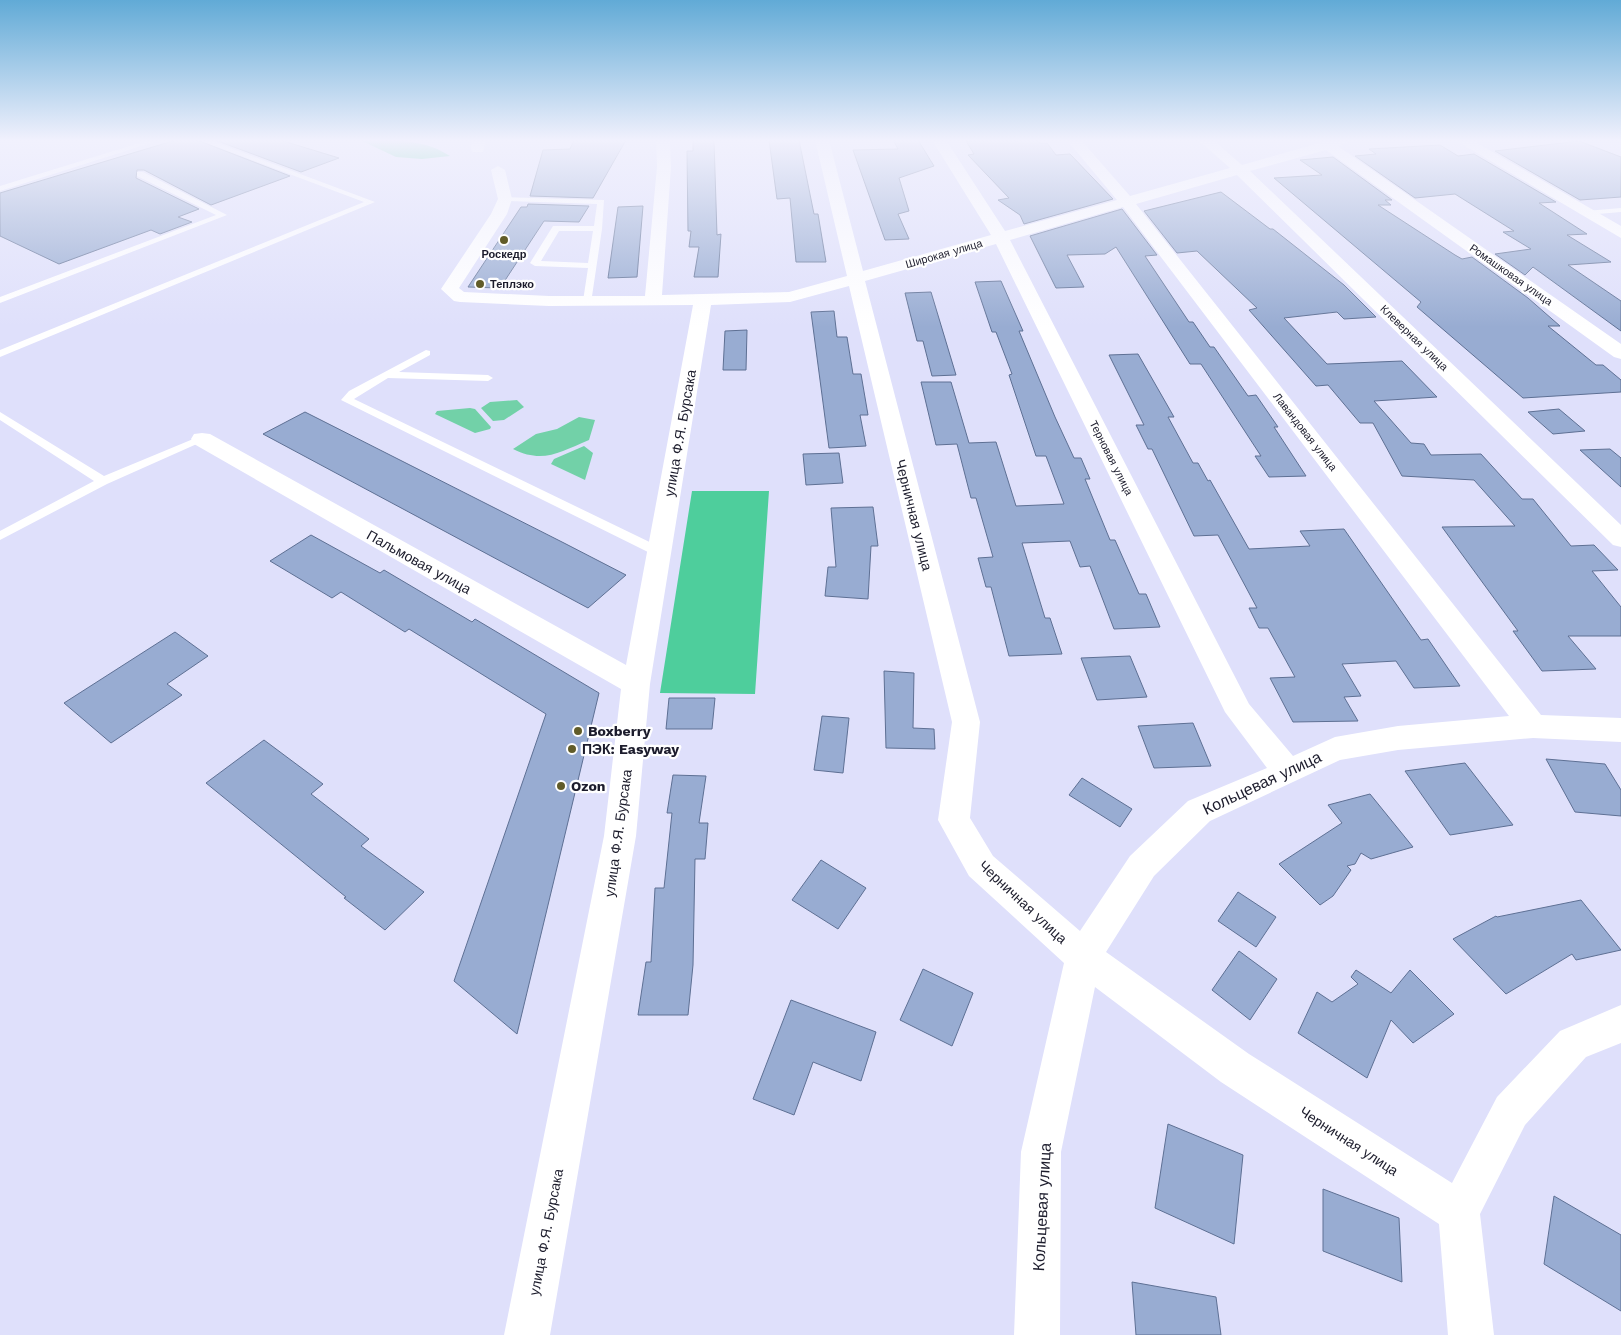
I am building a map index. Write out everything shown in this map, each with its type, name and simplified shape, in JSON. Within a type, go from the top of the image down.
[{"type":"street","name":"Широкая улица","points":[[503,202],[494,222],[450,289],[460,297],[653,301],[790,297],[1126,202]]},
{"type":"street","points":[[653,301],[661,202]]},
{"type":"street","name":"Черничная улица","points":[[837,202],[966,722],[954,820],[981,866],[1083,957],[1235,1068],[1459,1212]]},
{"type":"street","name":"Терновая улица","points":[[978,202],[1001,238],[1239,712],[1288,772]]},
{"type":"street","name":"Лавандовая улица","points":[[1127,202],[1533,726]]},
{"type":"street","name":"Клеверная улица","points":[[1273,202],[1621,539]]},
{"type":"street","name":"Ромашковая улица","points":[[1410,202],[1621,353]]},
{"type":"street","points":[[1568,202],[1621,233]]},
{"type":"street","name":"улица Ф.Я. Бурсака","points":[[527,1335],[620,836],[636,684],[703,300]]},
{"type":"street","name":"Пальмовая улица","points":[[202,439],[636,684]]},
{"type":"street","name":"Кольцевая улица","points":[[1037,1335],[1041,1152],[1083,957],[1142,866],[1198,812],[1288,772],[1335,748],[1398,738],[1533,726],[1621,730]]},
{"type":"street","points":[[1471,1335],[1459,1212],[1512,1111],[1573,1044],[1621,1024]]},
{"type":"lane","points":[[0,300],[223,215],[197,202]]},
{"type":"lane","points":[[0,354],[370,202]]},
{"type":"lane","points":[[588,301],[601,202]]},
{"type":"lane","points":[[1586,213],[1621,210]]},
{"type":"lane","points":[[593,266],[536,263],[556,228],[598,229]]},
{"type":"lane","points":[[426,353],[353,393],[347,400],[659,552]]},
{"type":"lane","points":[[386,375],[488,378]]},
{"type":"lane","points":[[0,415],[103,481]]},
{"type":"lane","points":[[0,536],[103,481],[202,439]]},
{"type":"green space","points":[[517,400],[524,407],[504,420],[493,421],[481,408],[490,402]]},
{"type":"green space","points":[[475,409],[491,427],[490,429],[475,433],[435,414],[437,411]]},
{"type":"green space","points":[[579,417],[595,420],[589,440],[560,452],[543,456],[533,456],[513,449],[536,434],[557,429]]},
{"type":"green space","points":[[584,446],[593,453],[585,480],[551,464],[554,459]]},
{"type":"green space","points":[[692,491],[769,491],[755,694],[660,693]]},
{"type":"building","points":[[0,202],[185,202],[199,209],[178,217],[192,222],[160,234],[151,230],[59,264],[0,236]]},
{"type":"building","points":[[206,202],[218,202],[211,205]]},
{"type":"building","points":[[688,202],[716,202],[717,235],[721,234],[718,277],[694,277],[699,247],[689,247],[691,231],[688,231]]},
{"type":"building","points":[[790,202],[812,202],[814,214],[818,214],[826,262],[796,262]]},
{"type":"building","points":[[872,202],[906,202],[909,211],[898,214],[909,239],[885,240]]},
{"type":"building","points":[[1001,202],[1101,202],[1024,224],[1020,215]]},
{"type":"building","points":[[1179,202],[1235,202],[1270,229],[1273,229],[1344,285],[1376,317],[1344,319],[1337,312],[1284,318],[1327,364],[1402,361],[1437,397],[1374,401],[1411,443],[1424,444],[1431,455],[1481,454],[1522,499],[1533,499],[1571,546],[1594,545],[1618,570],[1592,571],[1621,607],[1621,636],[1568,636],[1596,669],[1542,671],[1513,631],[1518,631],[1442,527],[1515,526],[1474,480],[1402,476],[1373,423],[1360,423],[1328,385],[1316,386],[1249,310],[1257,308],[1197,251],[1177,253],[1144,211]]},
{"type":"building","points":[[1303,202],[1388,202],[1391,205],[1378,205],[1462,259],[1472,257],[1528,298],[1560,326],[1548,326],[1596,365],[1603,365],[1621,380],[1621,392],[1523,398],[1417,307],[1421,302]]},
{"type":"building","points":[[1468,202],[1551,202],[1539,203],[1587,234],[1567,235],[1611,262],[1568,265],[1621,301],[1621,331],[1533,267],[1525,275],[1495,254],[1531,249],[1503,232],[1514,231]]},
{"type":"building","points":[[528,204],[589,206],[579,222],[544,221],[500,288],[468,287],[521,207],[527,207]]},
{"type":"building","points":[[643,206],[637,277],[608,278],[618,207]]},
{"type":"building","points":[[1122,209],[1157,255],[1145,256],[1189,322],[1193,322],[1210,347],[1214,347],[1248,396],[1256,395],[1278,427],[1274,427],[1306,476],[1269,477],[1255,456],[1261,456],[1201,364],[1190,364],[1116,247],[1105,254],[1067,255],[1084,287],[1056,288],[1030,236]]},
{"type":"building","points":[[1001,281],[1023,331],[1019,331],[1055,417],[1074,458],[1081,458],[1090,479],[1085,479],[1110,540],[1115,540],[1139,594],[1146,594],[1160,627],[1114,629],[1090,566],[1080,567],[1070,541],[1022,543],[1045,618],[1050,618],[1062,654],[1009,656],[991,587],[986,587],[978,558],[993,557],[976,498],[971,498],[957,444],[936,445],[921,382],[951,382],[969,443],[996,442],[1016,506],[1064,504],[1046,456],[1036,456],[1009,375],[1012,374],[996,332],[992,332],[975,282]]},
{"type":"building","points":[[931,292],[956,375],[932,376],[923,341],[917,341],[905,293]]},
{"type":"building","points":[[834,311],[837,337],[847,337],[853,374],[861,374],[868,415],[860,415],[866,446],[829,448],[811,312]]},
{"type":"building","points":[[747,330],[746,370],[723,370],[725,331]]},
{"type":"building","points":[[1138,354],[1174,417],[1168,417],[1193,463],[1198,463],[1208,481],[1210,480],[1249,549],[1310,546],[1300,531],[1344,529],[1421,640],[1428,639],[1460,686],[1414,688],[1396,661],[1342,664],[1361,696],[1344,697],[1358,721],[1293,722],[1270,678],[1295,677],[1268,628],[1259,628],[1249,608],[1257,608],[1218,535],[1194,536],[1152,449],[1148,449],[1136,425],[1144,425],[1109,355]]},
{"type":"building","points":[[1559,409],[1585,431],[1553,434],[1528,412]]},
{"type":"building","points":[[305,412],[626,575],[588,608],[263,434]]},
{"type":"building","points":[[1610,449],[1621,458],[1621,487],[1580,450]]},
{"type":"building","points":[[839,453],[843,483],[806,485],[803,454]]},
{"type":"building","points":[[873,507],[878,546],[871,546],[868,599],[825,596],[828,567],[836,567],[831,508]]},
{"type":"building","points":[[311,535],[380,573],[384,570],[472,622],[475,619],[599,693],[517,1034],[454,981],[546,714],[409,629],[405,632],[341,592],[332,598],[270,561]]},
{"type":"building","points":[[175,632],[208,656],[167,684],[182,695],[111,743],[64,703]]},
{"type":"building","points":[[1130,656],[1147,697],[1097,700],[1081,658]]},
{"type":"building","points":[[884,671],[914,673],[913,728],[934,729],[935,749],[886,748]]},
{"type":"building","points":[[669,698],[715,698],[712,729],[666,729]]},
{"type":"building","points":[[822,716],[849,718],[843,773],[814,770]]},
{"type":"building","points":[[1193,723],[1211,766],[1154,768],[1138,726]]},
{"type":"building","points":[[264,740],[323,784],[311,794],[369,839],[361,846],[424,892],[385,930],[206,783]]},
{"type":"building","points":[[1546,759],[1605,764],[1621,790],[1621,816],[1575,812]]},
{"type":"building","points":[[1465,763],[1513,825],[1450,835],[1405,771]]},
{"type":"building","points":[[673,775],[706,776],[699,823],[708,823],[705,859],[695,859],[693,965],[688,1015],[638,1015],[646,962],[651,962],[655,888],[664,888],[672,813],[667,813]]},
{"type":"building","points":[[1082,778],[1132,809],[1120,827],[1069,795]]},
{"type":"building","points":[[1370,794],[1413,847],[1371,859],[1361,853],[1355,864],[1347,866],[1351,870],[1333,896],[1320,905],[1279,864],[1342,823],[1328,805]]},
{"type":"building","points":[[821,860],[866,888],[838,929],[792,900]]},
{"type":"building","points":[[1238,892],[1276,917],[1256,947],[1218,921]]},
{"type":"building","points":[[1581,900],[1621,950],[1576,960],[1572,954],[1506,994],[1453,939],[1496,916]]},
{"type":"building","points":[[1239,951],[1277,979],[1250,1020],[1212,990]]},
{"type":"building","points":[[923,969],[973,993],[952,1046],[900,1020]]},
{"type":"building","points":[[1356,970],[1391,993],[1410,970],[1454,1014],[1413,1043],[1391,1020],[1367,1078],[1298,1033],[1317,992],[1332,1002],[1358,984],[1351,977]]},
{"type":"building","points":[[791,1000],[876,1032],[861,1081],[813,1062],[794,1115],[753,1099]]},
{"type":"building","points":[[1168,1124],[1243,1155],[1234,1244],[1155,1208]]},
{"type":"building","points":[[1323,1189],[1399,1218],[1402,1282],[1323,1251]]},
{"type":"building","points":[[1554,1196],[1621,1235],[1621,1311],[1544,1264]]},
{"type":"building","points":[[1132,1282],[1216,1297],[1221,1335],[1136,1335]]},
{"type":"place","name":"Роскедр","points":[[504,240]]},
{"type":"place","name":"Теплэко","points":[[480,284]]},
{"type":"place","name":"Boxberry","points":[[578,731]]},
{"type":"place","name":"ПЭК: Easyway","points":[[572,749]]},
{"type":"place","name":"Ozon","points":[[561,786]]}]
